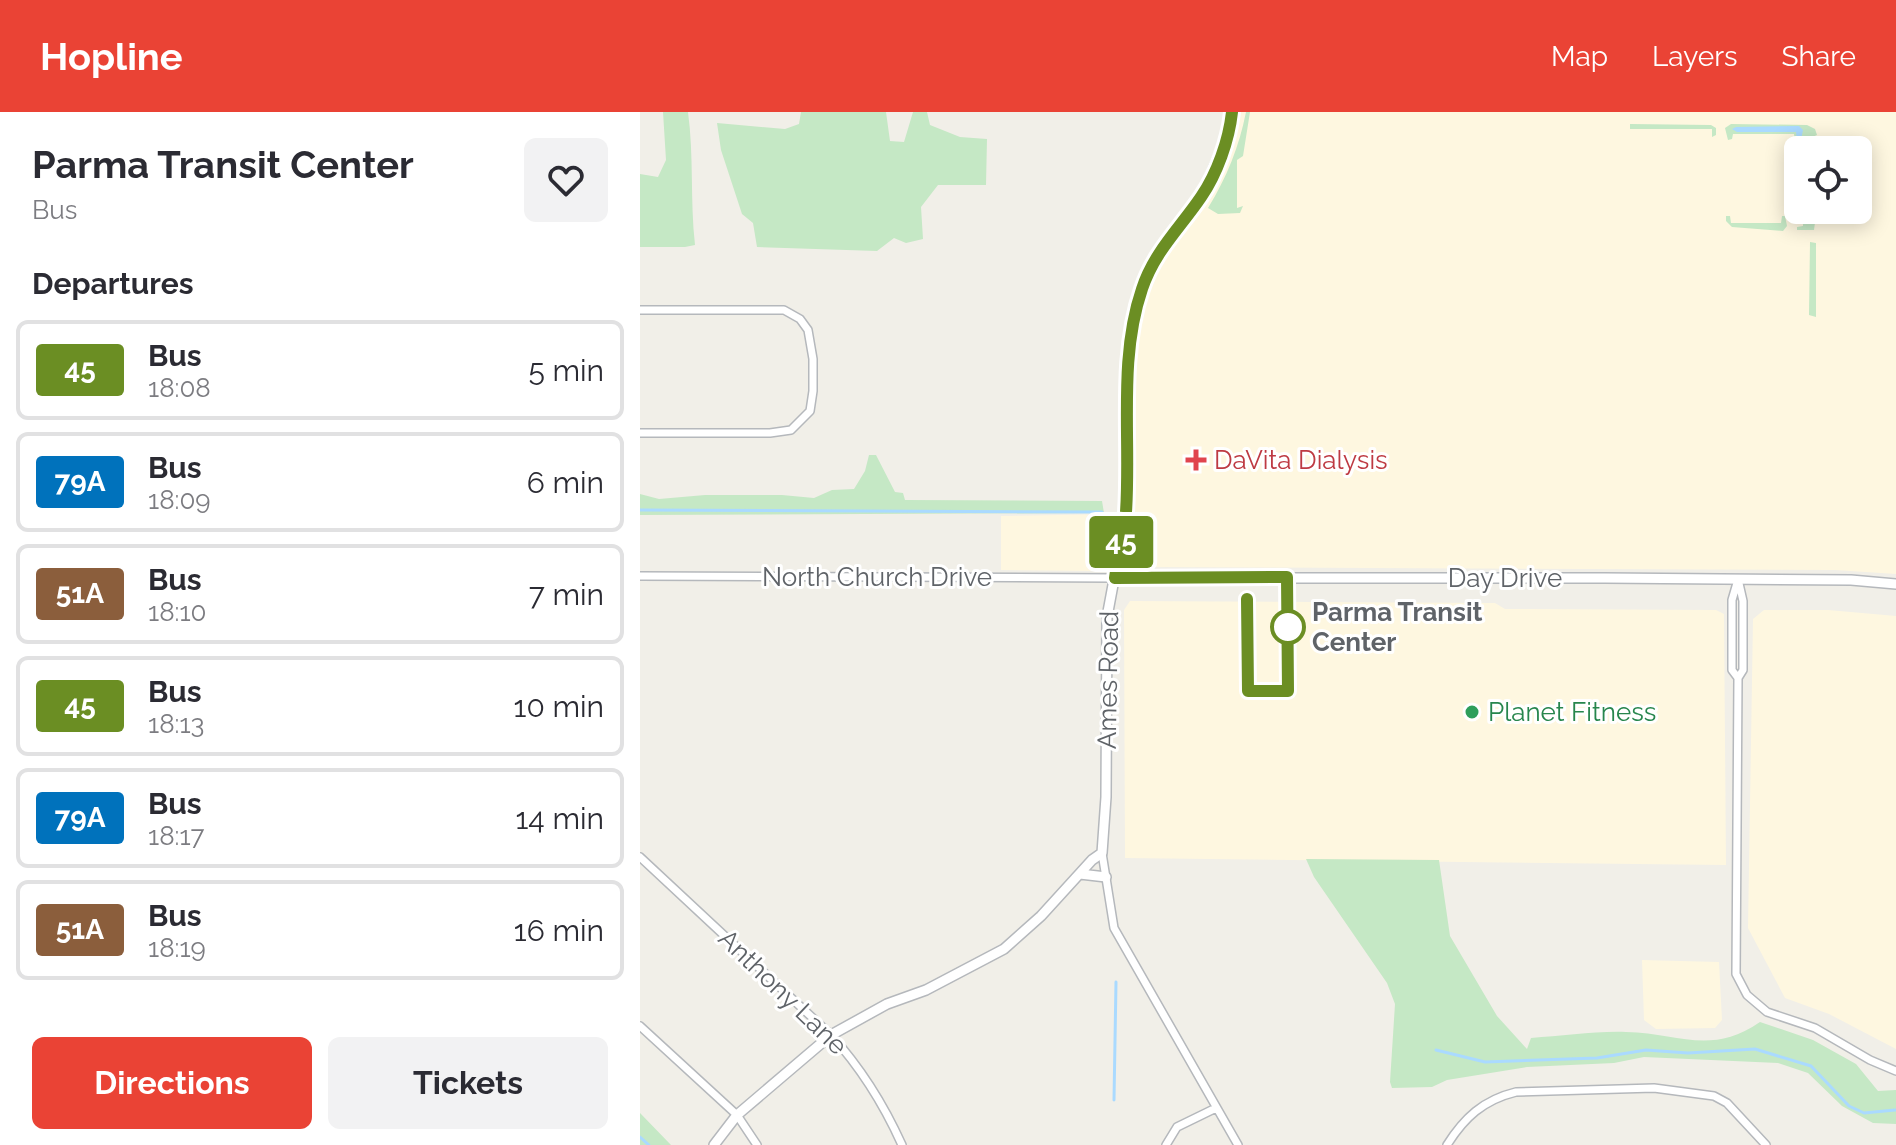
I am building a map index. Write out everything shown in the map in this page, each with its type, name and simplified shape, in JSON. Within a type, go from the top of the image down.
[{"type":"street","name":"Ames Road","points":[[1232,112],[1230,129],[1202,196],[1155,259],[1133,319],[1126,515],[1107,617],[1106,797],[1102,853],[1114,928],[1238,1145]]},
{"type":"street","points":[[640,310],[784,310],[800,319],[808,330],[813,359],[810,411],[791,430],[770,433],[640,433]]},
{"type":"street","name":"North Church Drive","points":[[640,576],[1115,578]]},
{"type":"street","name":"Day Drive","points":[[1115,578],[1738,579],[1851,580],[1896,584]]},
{"type":"street","points":[[1738,579],[1743,601],[1743,670],[1738,678],[1736,974],[1747,995],[1767,1012],[1815,1028],[1870,1060],[1896,1071]]},
{"type":"street","points":[[714,1145],[737,1115],[831,1035],[887,1004],[926,990],[1004,949],[1102,853]]},
{"type":"street","name":"Anthony Lane","points":[[640,857],[854,1060],[890,1118],[902,1145]]},
{"type":"street","points":[[1080,874],[1106,877]]},
{"type":"street","points":[[640,1026],[737,1115],[757,1145]]},
{"type":"street","points":[[1447,1145],[1473,1111],[1516,1092],[1654,1088],[1714,1096],[1727,1103],[1766,1145]]},
{"type":"street","points":[[1166,1145],[1177,1127],[1216,1108]]},
{"type":"shaded area","points":[[1239,112],[1896,112],[1896,574],[1835,570],[1137,567],[1131,563],[1134,358],[1142,304],[1163,255],[1215,182],[1233,142]]},
{"type":"shaded area","points":[[1118,514],[1110,557],[1104,567],[1093,571],[1001,570],[1001,516]]},
{"type":"shaded area","points":[[1130,601],[1495,603],[1505,609],[1716,610],[1724,614],[1726,865],[1125,858],[1124,610]]},
{"type":"shaded area","points":[[1764,610],[1828,610],[1896,616],[1896,1049],[1829,1014],[1785,998],[1748,928],[1753,619]]},
{"type":"shaded area","points":[[1642,960],[1719,962],[1722,1020],[1715,1028],[1656,1029],[1644,1020]]},
{"type":"green space","points":[[663,112],[688,112],[695,245],[640,247],[640,174],[658,177],[666,160]]},
{"type":"green space","points":[[801,112],[886,112],[890,141],[904,142],[913,112],[927,112],[930,125],[960,137],[987,139],[986,185],[938,185],[921,207],[923,239],[906,243],[894,238],[877,251],[757,247],[753,223],[742,214],[721,150],[717,123],[785,129],[799,124]]},
{"type":"green space","points":[[1246,112],[1250,112],[1243,156],[1237,160],[1237,208],[1243,206],[1240,213],[1218,214],[1208,208],[1232,162]]},
{"type":"green space","points":[[1630,124],[1711,125],[1716,128],[1716,135],[1712,137],[1712,129],[1630,129]]},
{"type":"green space","points":[[1731,124],[1807,125],[1815,129],[1817,135],[1733,134],[1732,139],[1728,140],[1725,128]]},
{"type":"green space","points":[[1726,216],[1730,216],[1731,223],[1781,223],[1784,216],[1787,226],[1783,231],[1732,227]]},
{"type":"green space","points":[[1815,224],[1814,230],[1797,230],[1797,227]]},
{"type":"green space","points":[[1810,242],[1816,243],[1816,317],[1809,315]]},
{"type":"green space","points":[[869,455],[876,455],[895,492],[903,493],[905,500],[1102,501],[1104,513],[640,515],[640,494],[659,499],[705,495],[814,498],[832,490],[854,489],[865,471]]},
{"type":"green space","points":[[1306,859],[1439,860],[1450,936],[1497,1016],[1527,1049],[1531,1038],[1602,1032],[1710,1040],[1742,1032],[1760,1022],[1813,1040],[1856,1064],[1878,1091],[1896,1090],[1896,1124],[1873,1123],[1842,1106],[1808,1073],[1778,1063],[1644,1057],[1614,1063],[1527,1067],[1447,1080],[1432,1087],[1392,1088],[1395,1004],[1387,983],[1314,877]]},
{"type":"green space","points":[[641,1114],[671,1145],[640,1145]]},
{"type":"water","points":[[1799,126],[1803,130],[1802,136],[1796,136],[1796,132],[1737,132],[1732,129]]},
{"type":"waterway","points":[[640,510],[1102,512]]},
{"type":"waterway","points":[[1114,1100],[1116,982]]},
{"type":"waterway","points":[[1436,1050],[1485,1062],[1597,1058],[1646,1050],[1688,1053],[1755,1049],[1811,1066],[1849,1106],[1864,1113],[1895,1110]]},
{"type":"waterway","points":[[640,1137],[649,1145]]},
{"type":"bus line","name":"45","points":[[1232,112],[1230,129],[1202,196],[1155,259],[1133,319],[1126,515],[1115,578],[1287,577],[1288,691],[1248,691],[1247,599]]},
{"type":"place","name":"DaVita Dialysis","points":[[1196,460]]},
{"type":"place","name":"Parma Transit Center","points":[[1288,627]]},
{"type":"place","name":"Planet Fitness","points":[[1472,712]]}]
